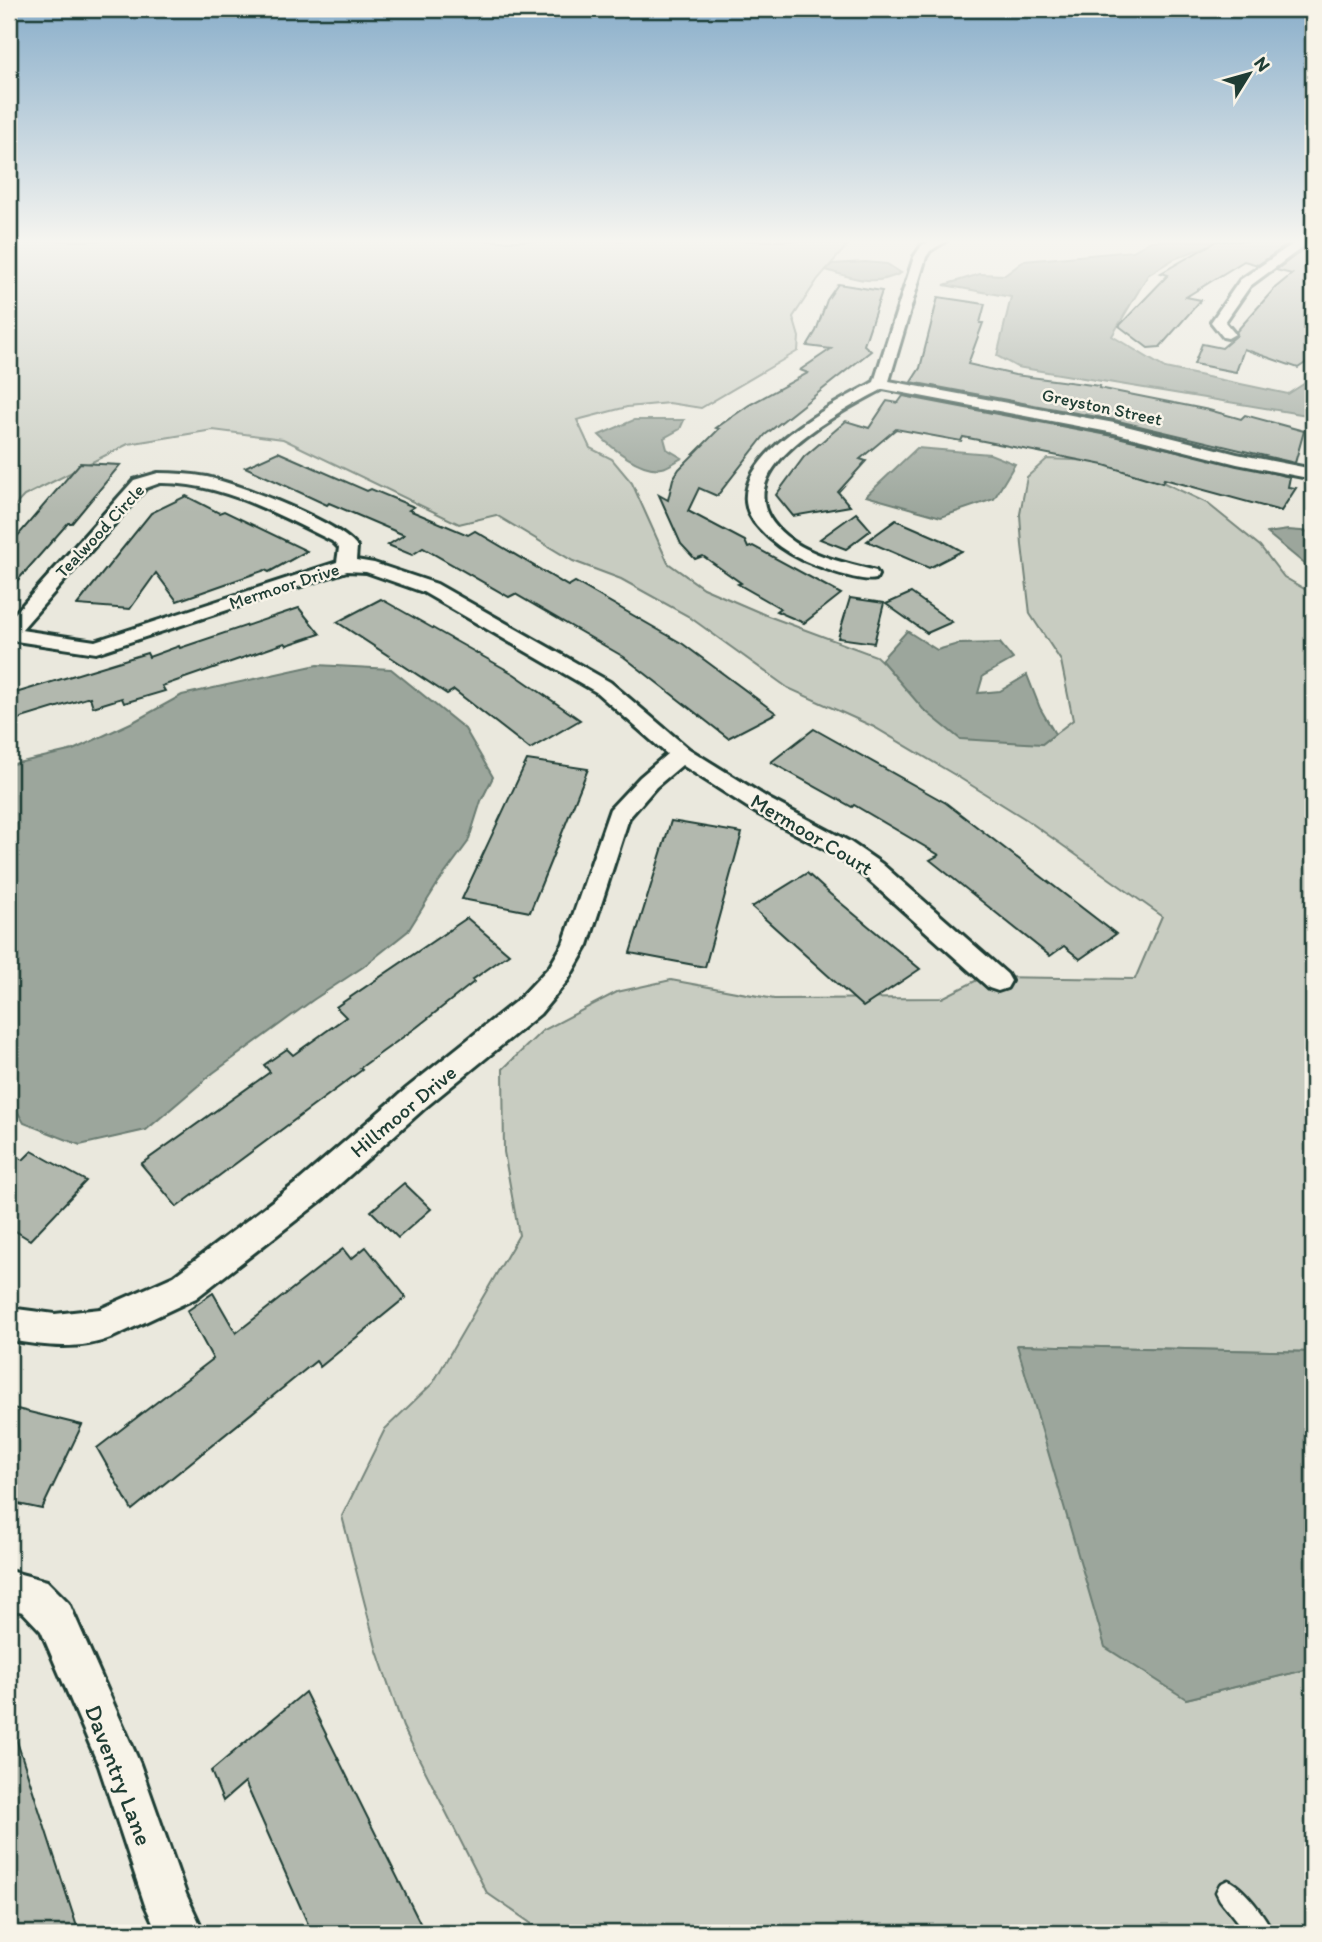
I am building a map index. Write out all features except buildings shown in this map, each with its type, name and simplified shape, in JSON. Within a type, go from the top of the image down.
[{"type":"street","points":[[869,575],[810,556],[780,540],[755,511],[752,494],[755,480],[788,443],[806,428],[881,384],[897,332]]},
{"type":"street","name":"Greyston Street","points":[[881,384],[1114,428],[1237,459],[1313,474]]},
{"type":"street","name":"Tealwood Circle","points":[[9,633],[140,484],[163,475],[198,479],[338,537],[348,547],[346,565]]},
{"type":"street","name":"Mermoor Drive","points":[[9,633],[96,647],[346,565],[368,566],[430,588],[603,687],[681,754]]},
{"type":"street","name":"Mermoor Court","points":[[681,754],[763,806],[842,848],[873,870],[998,981]]},
{"type":"street","name":"Hillmoor Drive","points":[[9,1324],[55,1331],[101,1325],[185,1287],[311,1190],[417,1097],[530,1006],[559,973],[575,946],[618,815],[648,782],[681,754]]},
{"type":"street","points":[[9,1590],[33,1595],[55,1617]]},
{"type":"street","name":"Daventry Lane","points":[[55,1617],[119,1764],[167,1905],[182,1933]]},
{"type":"lane","points":[[1228,1892],[1261,1933]]},
{"type":"shaded area","points":[[9,332],[797,332],[798,351],[701,408],[669,403],[627,407],[577,420],[590,448],[612,459],[632,483],[668,563],[703,588],[768,616],[876,656],[891,670],[1042,744],[1073,720],[1061,661],[1030,614],[1022,545],[1020,514],[1027,477],[1047,459],[1097,461],[1156,479],[1207,503],[1260,546],[1284,577],[1313,594],[1313,1352],[1017,1345],[1186,1699],[1313,1668],[1313,1933],[545,1933],[487,1893],[403,1727],[377,1651],[342,1516],[385,1429],[433,1383],[519,1235],[504,1152],[503,1069],[542,1031],[617,992],[671,980],[774,999],[942,998],[983,977],[1135,979],[1162,916],[1027,820],[955,775],[874,727],[788,688],[688,616],[621,579],[573,561],[496,515],[459,524],[283,439],[213,430],[128,444],[24,496],[9,512]]},
{"type":"shaded area","points":[[1003,332],[1115,332],[1112,336],[1165,368],[1288,394],[1313,378],[1313,416],[1017,367],[997,356]]},
{"type":"shaded area","points":[[634,420],[684,420],[680,429],[664,438],[667,449],[682,458],[662,468],[645,466],[619,452],[599,435]]},
{"type":"shaded area","points":[[917,448],[990,454],[1015,464],[994,499],[941,517],[866,496]]},
{"type":"shaded area","points":[[1288,530],[1313,532],[1313,571],[1267,533]]},
{"type":"shaded area","points":[[907,631],[937,650],[958,644],[1000,643],[1013,659],[983,676],[978,693],[1000,691],[1027,675],[1040,708],[1055,734],[1042,744],[960,739],[923,709],[881,660]]},
{"type":"shaded area","points":[[317,665],[391,669],[465,729],[493,777],[481,801],[468,842],[408,931],[363,967],[213,1073],[146,1130],[80,1145],[24,1123],[9,1097],[9,765],[73,750],[182,695]]},
{"type":"shaded area","points":[[1017,1345],[1313,1352],[1313,1668],[1186,1699],[1105,1647]]}]
